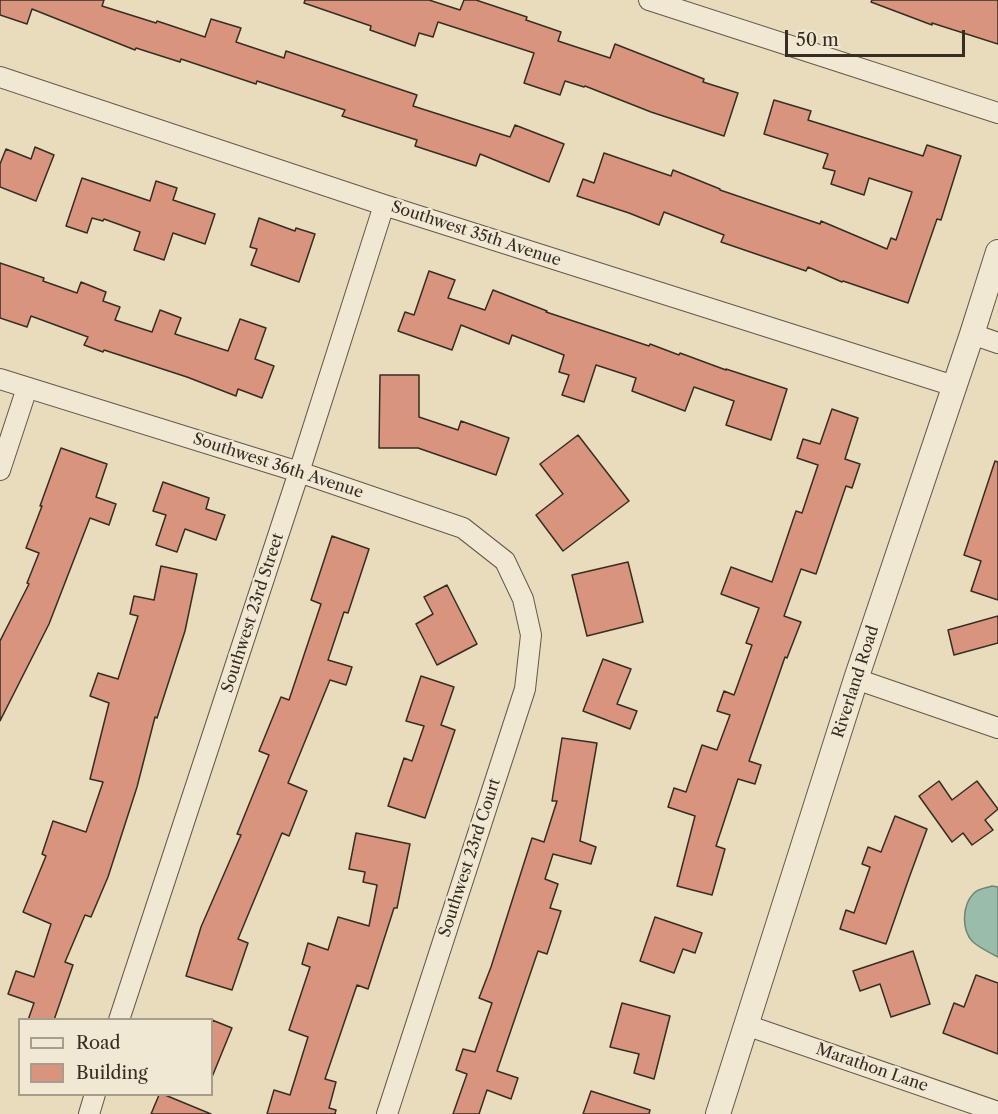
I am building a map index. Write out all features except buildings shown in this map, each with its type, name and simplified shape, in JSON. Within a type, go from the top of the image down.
[{"type":"street","points":[[650,0],[998,113]]},
{"type":"street","name":"Southwest 35th Avenue","points":[[0,77],[384,205],[954,386]]},
{"type":"street","name":"Southwest 23rd Street","points":[[120,1018],[384,205]]},
{"type":"street","name":"Riverland Road","points":[[718,1114],[856,679],[998,252]]},
{"type":"street","points":[[972,333],[998,343]]},
{"type":"street","name":"Southwest 36th Avenue","points":[[0,379],[299,472],[463,528],[505,561],[523,599]]},
{"type":"street","points":[[0,470],[27,388]]},
{"type":"street","name":"Southwest 23rd Court","points":[[387,1114],[525,688],[531,635],[523,599]]},
{"type":"street","points":[[856,679],[998,728]]},
{"type":"street","name":"Marathon Lane","points":[[746,1025],[998,1112]]},
{"type":"street","points":[[88,1114],[95,1096]]},
{"type":"shaded area","points":[[992,886],[998,887],[998,957],[973,942],[966,931],[964,918],[967,904],[974,893]]}]
